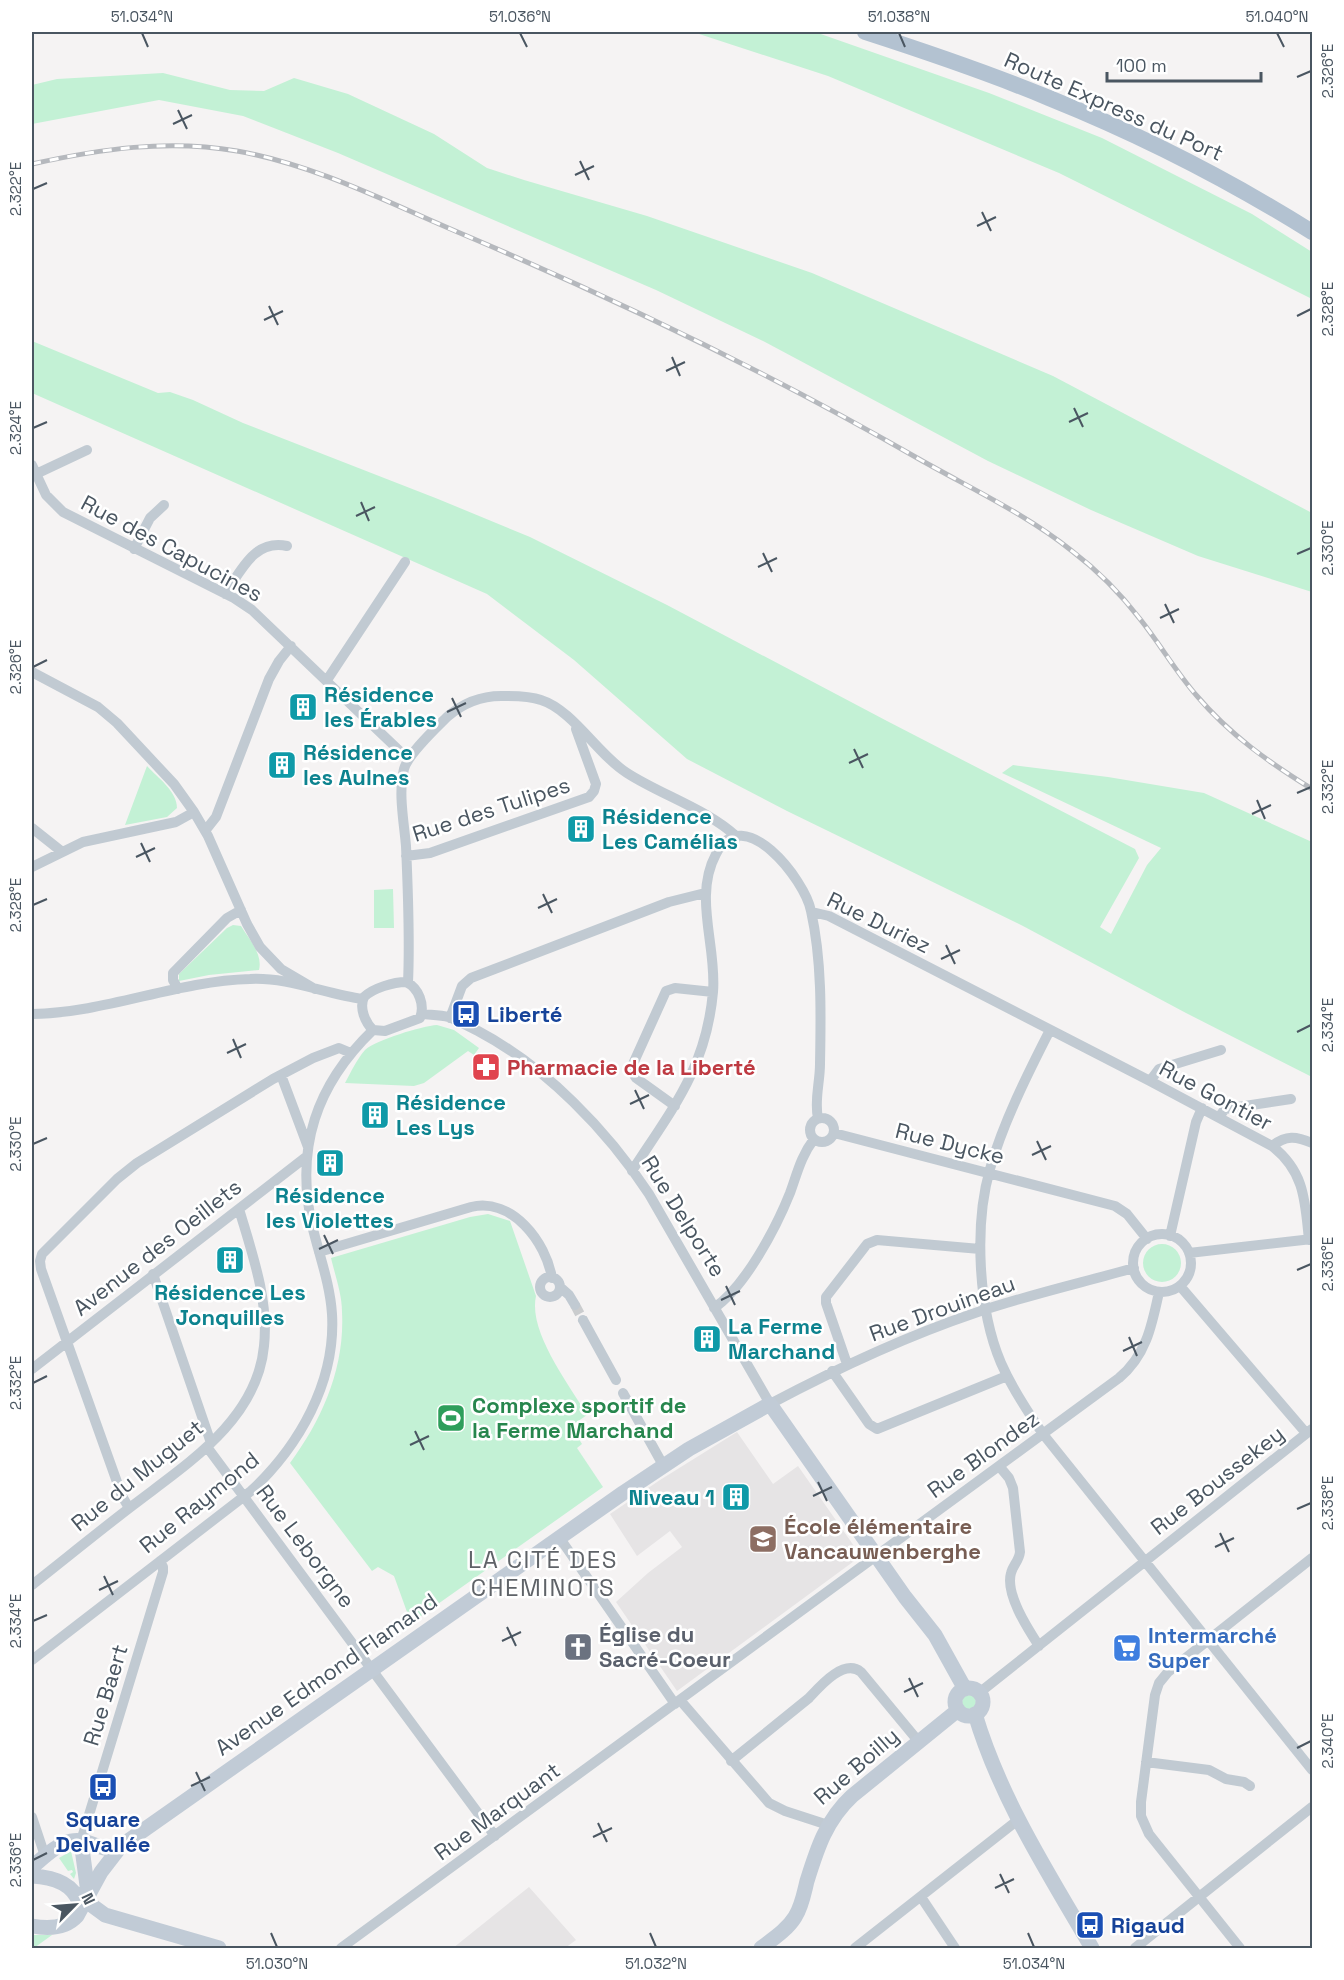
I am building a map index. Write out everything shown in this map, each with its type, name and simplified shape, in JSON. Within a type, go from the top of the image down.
[{"type":"main road","name":"Route Express du Port","points":[[866,32],[992,75],[1078,110],[1174,154],[1312,232]]},
{"type":"main road","name":"Route Express du Port","points":[[898,32],[1005,69],[1092,104],[1172,142],[1312,219]]},
{"type":"street","points":[[34,470],[87,450]]},
{"type":"street","name":"Rue des Capucines","points":[[34,470],[46,495],[58,509],[252,610],[408,759]]},
{"type":"street","points":[[134,549],[150,519],[164,505]]},
{"type":"street","points":[[225,594],[251,556],[258,550],[274,544],[287,546]]},
{"type":"street","points":[[327,680],[405,562]]},
{"type":"street","points":[[206,831],[215,819],[272,673],[291,646]]},
{"type":"street","points":[[32,672],[86,700],[110,718],[168,778],[206,831],[254,936],[271,960],[288,974],[315,989]]},
{"type":"street","points":[[408,983],[403,772],[408,759],[447,717],[472,701],[504,696],[538,699],[552,705],[624,772],[722,824],[737,837],[725,842],[717,851],[705,893],[713,957],[713,992],[701,1053],[689,1082],[675,1106],[632,1171]]},
{"type":"street","name":"Rue des Tulipes","points":[[406,856],[430,853],[593,794],[596,784],[575,725]]},
{"type":"street","points":[[32,867],[61,851],[96,838],[176,822],[194,812]]},
{"type":"street","points":[[32,828],[61,851]]},
{"type":"street","name":"Rue Duriez","points":[[737,837],[751,838],[770,848],[780,858],[806,897],[812,912],[826,915],[1050,1030]]},
{"type":"street","points":[[450,1018],[462,986],[471,978],[669,902],[705,893]]},
{"type":"street","points":[[178,989],[173,981],[173,973],[223,921],[241,910]]},
{"type":"street","points":[[812,912],[821,1024],[820,1073],[816,1106],[818,1118],[810,1126],[810,1134],[814,1139],[826,1142],[834,1133]]},
{"type":"street","points":[[32,1014],[88,1009],[216,982],[253,979],[285,981],[363,999]]},
{"type":"street","points":[[400,982],[408,983],[417,992],[422,1014],[417,1020],[392,1029],[382,1032],[373,1030],[362,1009],[363,999],[373,991],[400,982]]},
{"type":"street","points":[[675,1106],[636,1078],[632,1067],[666,991],[675,988],[713,992]]},
{"type":"street","name":"Rue Delporte","points":[[422,1014],[450,1018],[494,1040],[549,1081],[597,1128],[632,1171],[651,1198],[770,1404],[972,1691]]},
{"type":"street","name":"Rue Raymond","points":[[32,1660],[244,1497],[271,1470],[298,1434],[310,1412],[323,1381],[329,1358],[332,1321],[329,1288],[308,1203],[307,1152],[322,1102],[338,1070],[373,1030]]},
{"type":"street","points":[[1050,1030],[1027,1076],[989,1173],[980,1249],[981,1273],[993,1341],[1007,1376],[1043,1434],[1312,1770]]},
{"type":"street","name":"Rue Gontier","points":[[1050,1030],[1272,1146],[1291,1166],[1300,1180],[1311,1239]]},
{"type":"street","points":[[129,1508],[122,1496],[40,1266],[40,1258],[43,1252],[131,1167],[281,1075],[335,1049],[351,1053]]},
{"type":"street","points":[[1150,1081],[1159,1069],[1221,1050]]},
{"type":"street","points":[[281,1075],[307,1152]]},
{"type":"street","points":[[1219,1117],[1225,1109],[1291,1099]]},
{"type":"street","points":[[1170,1236],[1196,1122],[1202,1108]]},
{"type":"street","name":"Rue Dycke","points":[[818,1118],[830,1120],[834,1133],[1116,1206],[1127,1214],[1147,1239]]},
{"type":"street","points":[[1272,1146],[1282,1139],[1291,1137],[1312,1143]]},
{"type":"street","points":[[714,1308],[728,1296],[765,1243],[789,1196],[802,1157],[814,1139]]},
{"type":"street","name":"Avenue des Oeillets","points":[[32,1369],[239,1209],[307,1152]]},
{"type":"street","points":[[319,1252],[471,1207],[486,1205],[507,1212],[525,1225],[549,1265],[552,1278]]},
{"type":"street","name":"Rue du Muguet","points":[[32,1582],[209,1445],[234,1418],[247,1399],[258,1377],[264,1348],[265,1320],[254,1258],[239,1209]]},
{"type":"street","points":[[1160,1235],[1170,1236],[1181,1242],[1189,1253],[1190,1271],[1180,1286],[1170,1291],[1159,1292],[1149,1289],[1136,1276],[1134,1268],[1136,1252],[1147,1239],[1160,1235]]},
{"type":"street","points":[[1189,1253],[1311,1239]]},
{"type":"street","points":[[847,1364],[826,1297],[867,1244],[878,1240],[980,1249]]},
{"type":"street","name":"Rue Drouineau","points":[[770,1404],[832,1371],[923,1332],[987,1309],[1134,1268]]},
{"type":"street","name":"Rue Leborgne","points":[[153,1275],[209,1445],[244,1497],[495,1836]]},
{"type":"street","points":[[560,1287],[558,1294],[548,1297],[540,1289],[542,1282],[547,1278],[552,1278],[558,1281],[560,1287],[575,1305]]},
{"type":"street","points":[[1180,1286],[1310,1432]]},
{"type":"street","name":"Rue Blondez","points":[[678,1702],[1119,1378],[1131,1367],[1147,1341],[1159,1292]]},
{"type":"street","points":[[583,1320],[616,1380]]},
{"type":"street","points":[[832,1371],[869,1424],[876,1429],[1007,1376]]},
{"type":"street","points":[[623,1393],[663,1465]]},
{"type":"street","name":"Avenue Edmond Flamand","points":[[121,1846],[663,1465],[770,1404]]},
{"type":"street","name":"Rue Boussekey","points":[[1146,1561],[1310,1432]]},
{"type":"street","points":[[999,1466],[1009,1478],[1013,1488],[1020,1552],[1011,1575],[1012,1589],[1018,1613],[1039,1646]]},
{"type":"street","name":"Rue Boilly","points":[[559,1537],[678,1702],[769,1803],[785,1811],[828,1825],[841,1806],[852,1796],[958,1710]]},
{"type":"street","points":[[1240,1948],[1144,1826],[1140,1811],[1155,1695],[1159,1683],[1168,1672],[1312,1558]]},
{"type":"street","name":"Rue Baert","points":[[81,1841],[162,1572],[162,1565],[159,1561]]},
{"type":"street","points":[[972,1691],[982,1699],[982,1705],[975,1714],[966,1715],[958,1710],[955,1702],[957,1696],[972,1691],[1039,1646],[1146,1561]]},
{"type":"street","points":[[731,1761],[818,1688],[850,1667],[861,1672],[919,1742]]},
{"type":"street","name":"Rue Marquant","points":[[341,1948],[678,1702]]},
{"type":"street","points":[[975,1714],[991,1760],[1018,1820],[1092,1948]]},
{"type":"street","points":[[1146,1762],[1210,1770],[1226,1779],[1244,1782],[1250,1786]]},
{"type":"street","points":[[1135,1948],[1312,1807]]},
{"type":"street","points":[[32,1817],[45,1856]]},
{"type":"street","points":[[855,1948],[1018,1820]]},
{"type":"street","points":[[761,1948],[788,1926],[798,1912],[818,1848],[828,1825]]},
{"type":"street","points":[[32,1867],[66,1842],[81,1841],[105,1850],[121,1846]]},
{"type":"street","points":[[80,1904],[81,1841]]},
{"type":"street","points":[[33,1927],[58,1927],[80,1904],[121,1846]]},
{"type":"street","points":[[32,1876],[57,1880],[66,1885],[88,1915],[105,1915]]},
{"type":"street","points":[[921,1897],[955,1948]]},
{"type":"street","points":[[80,1904],[105,1915],[219,1948]]},
{"type":"shaded area","name":"École élémentaire Vancauwenberghe","points":[[737,1432],[773,1484],[798,1466],[861,1556],[677,1691],[616,1602],[682,1547],[670,1531],[637,1556],[610,1514]]},
{"type":"shaded area","points":[[529,1887],[576,1940],[565,1948],[453,1948]]},
{"type":"green space","points":[[693,32],[815,32],[989,93],[1102,138],[1252,214],[1312,252],[1312,299],[1059,173],[828,76]]},
{"type":"green space","points":[[163,73],[230,90],[264,91],[294,78],[348,94],[434,134],[487,168],[647,216],[812,273],[1053,376],[1312,513],[1312,592],[1198,556],[1091,510],[988,461],[765,342],[656,290],[338,153],[243,116],[159,100],[32,124],[32,85],[57,79]]},
{"type":"green space","points":[[32,341],[158,393],[170,392],[193,400],[243,423],[530,537],[667,605],[1135,849],[1139,858],[1100,927],[1111,934],[1147,865],[1161,848],[1002,773],[1013,765],[1108,777],[1204,793],[1312,842],[1312,1077],[1023,926],[787,811],[687,759],[574,660],[487,594],[32,393]]},
{"type":"green space","points":[[147,766],[170,790],[177,808],[167,817],[125,825]]},
{"type":"green space","points":[[393,889],[394,928],[374,928],[374,890]]},
{"type":"green space","points":[[233,925],[241,926],[254,947],[259,958],[259,970],[209,975],[179,981],[179,974],[227,928]]},
{"type":"green space","points":[[437,1025],[454,1030],[479,1048],[474,1055],[468,1051],[424,1083],[414,1086],[345,1083],[359,1057],[371,1046],[400,1034]]},
{"type":"green space","name":"Complexe sportif de la Ferme Marchand","points":[[488,1214],[510,1221],[536,1296],[535,1310],[544,1341],[587,1415],[571,1426],[582,1444],[577,1448],[603,1487],[411,1623],[394,1576],[378,1567],[372,1571],[290,1463],[321,1411],[340,1353],[342,1305],[331,1258],[470,1217]]},
{"type":"green space","points":[[1162,1244],[1176,1249],[1181,1263],[1176,1277],[1162,1282],[1148,1277],[1143,1263],[1148,1249]]},
{"type":"green space","points":[[966,1695],[972,1695],[976,1702],[972,1709],[966,1709],[962,1705],[962,1699]]},
{"type":"green space","points":[[71,1851],[76,1873],[74,1879],[70,1874],[72,1870],[68,1871],[59,1858]]},
{"type":"green space","points":[[32,1935],[52,1935],[32,1948]]},
{"type":"tunnel","points":[[575,1305],[583,1320]]},
{"type":"railway","points":[[32,164],[108,150],[159,146],[211,147],[267,157],[325,176],[383,199],[525,261],[696,341],[864,428],[997,502],[1054,538],[1090,566],[1116,591],[1132,609],[1189,687],[1223,723],[1266,758],[1312,789]]},
{"type":"place","name":"Résidence les Érables","points":[[303,707]]},
{"type":"place","name":"Résidence les Aulnes","points":[[282,765]]},
{"type":"place","name":"Résidence Les Camélias","points":[[581,829]]},
{"type":"place","name":"Liberté","points":[[466,1014]]},
{"type":"place","name":"Pharmacie de la Liberté","points":[[486,1067]]},
{"type":"place","name":"Résidence Les Lys","points":[[375,1115]]},
{"type":"place","name":"Résidence les Violettes","points":[[330,1163]]},
{"type":"place","name":"Résidence Les Jonquilles","points":[[230,1260]]},
{"type":"place","name":"La Ferme Marchand","points":[[707,1339]]},
{"type":"place","name":"Complexe sportif de la Ferme Marchand","points":[[451,1418]]},
{"type":"place","name":"Niveau 1","points":[[736,1497]]},
{"type":"place","name":"École élémentaire Vancauwenberghe","points":[[763,1539]]},
{"type":"place","name":"Église du Sacré-Coeur","points":[[578,1647]]},
{"type":"place","name":"Intermarché Super","points":[[1127,1648]]},
{"type":"place","name":"Square Delvallée","points":[[103,1787]]},
{"type":"place","name":"Rigaud","points":[[1090,1925]]},
{"type":"district","name":"LA CITÉ DES CHEMINOTS","points":[[543,1573]]}]
